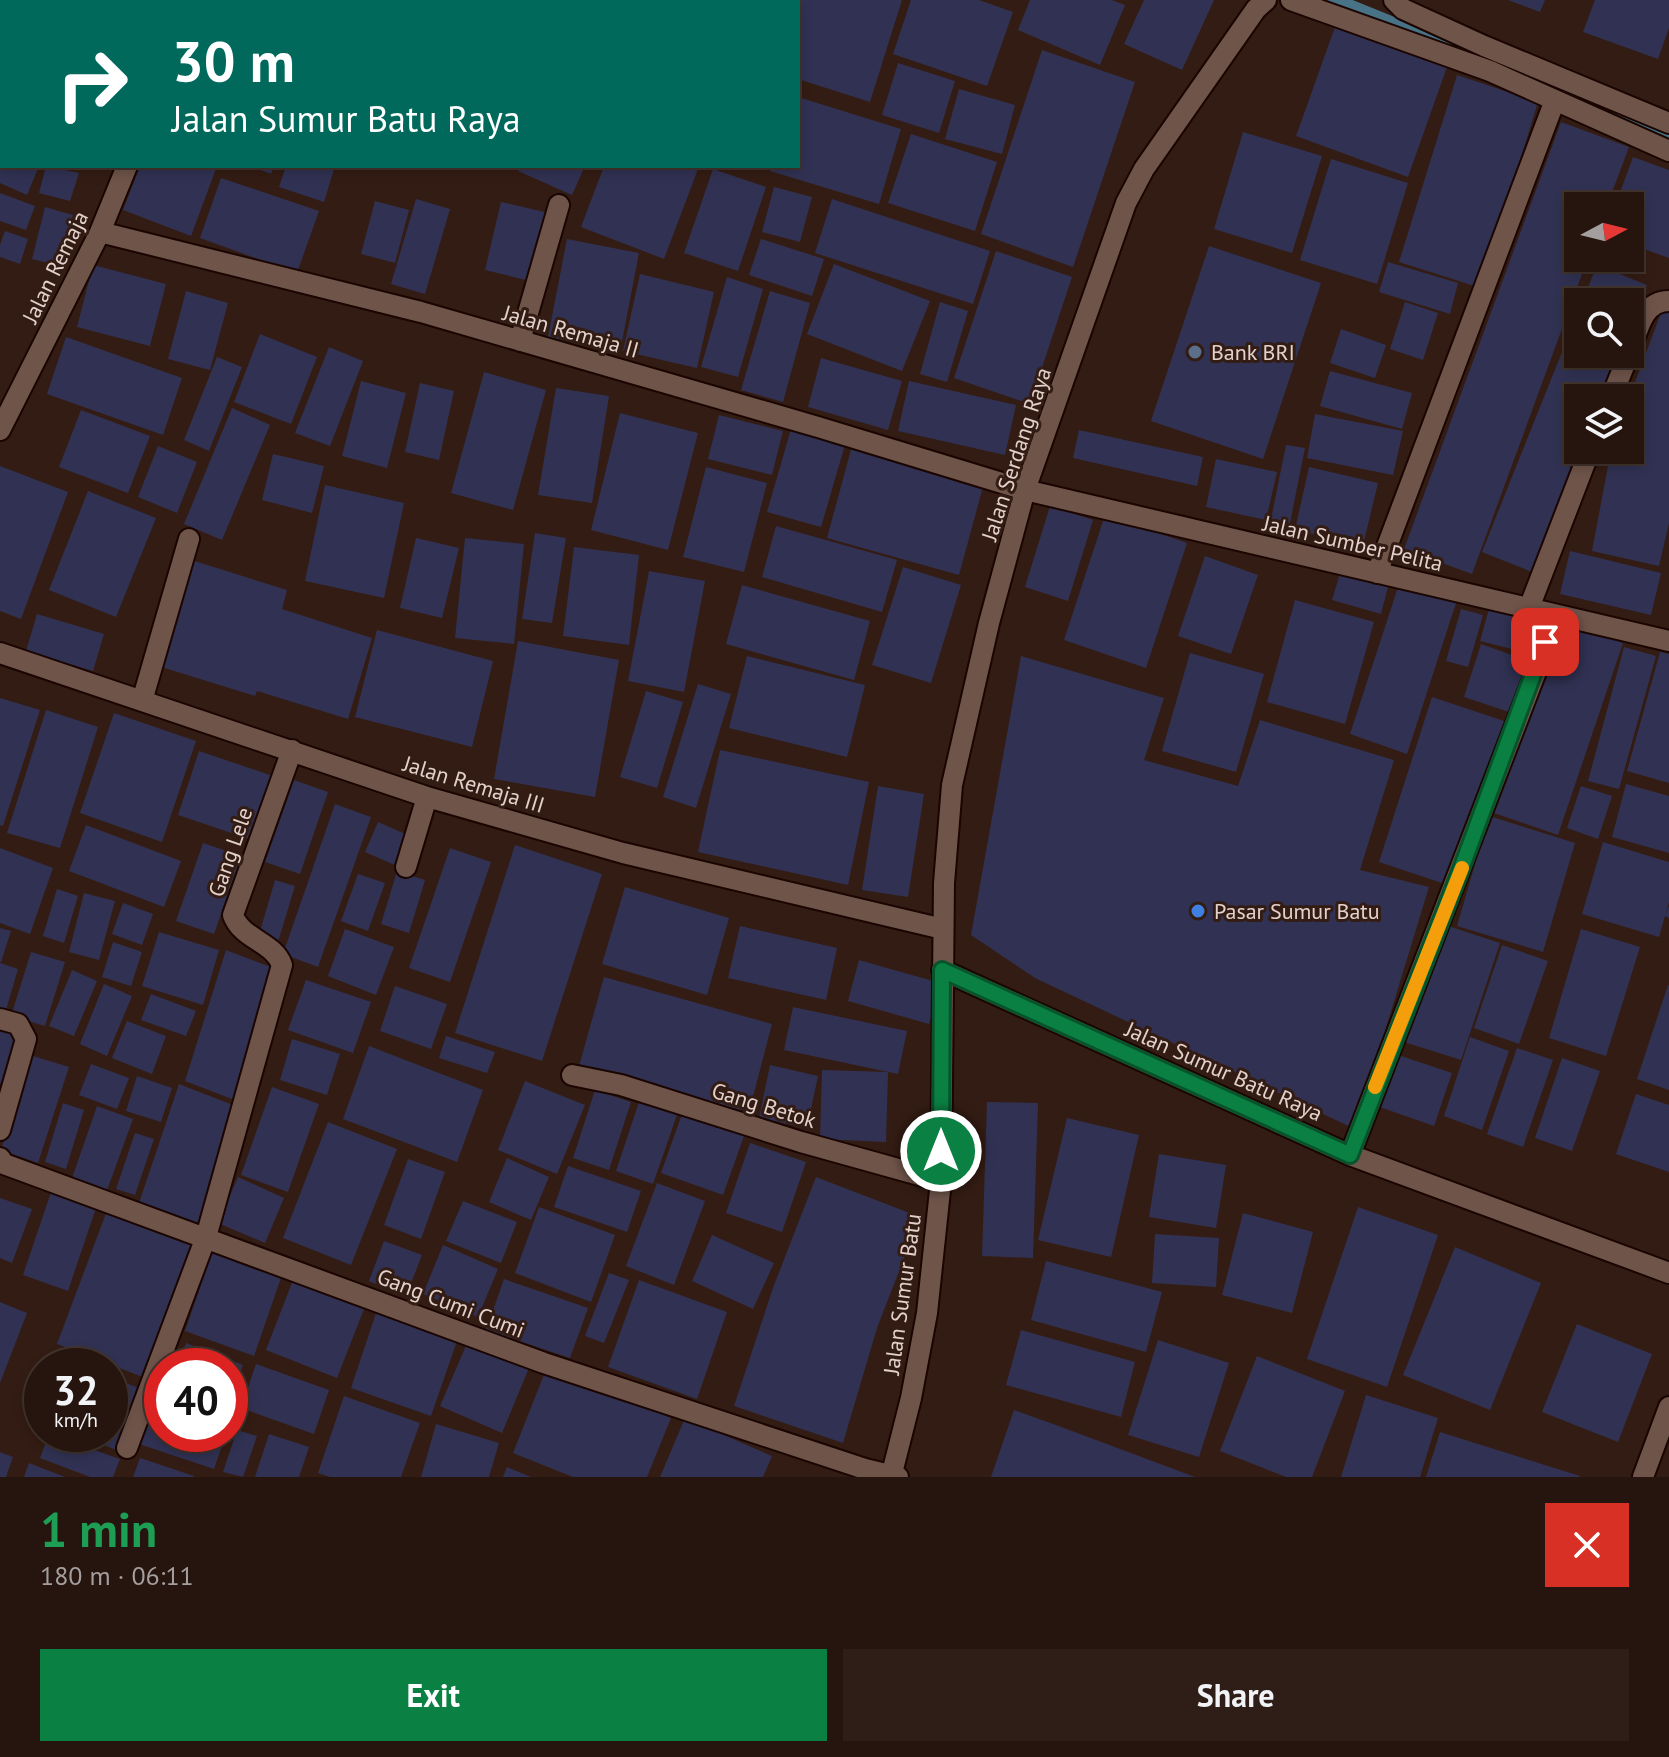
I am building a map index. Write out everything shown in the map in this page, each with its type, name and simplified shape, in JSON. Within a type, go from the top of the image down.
[{"type":"street","points":[[1291,0],[1490,71],[1669,151]]},
{"type":"street","points":[[1394,0],[1403,9],[1484,46],[1669,123]]},
{"type":"street","name":"Jalan Serdang Raya","points":[[942,970],[944,883],[952,785],[989,623],[1025,490],[1126,203],[1144,169],[1255,3]]},
{"type":"street","points":[[1377,573],[1555,100]]},
{"type":"street","name":"Jalan Remaja","points":[[0,430],[100,232],[126,168]]},
{"type":"street","points":[[520,341],[559,205]]},
{"type":"street","name":"Jalan Remaja II","points":[[100,232],[421,312],[1025,490]]},
{"type":"street","points":[[1644,317],[1653,304],[1669,301]]},
{"type":"street","points":[[1529,608],[1585,464]]},
{"type":"street","name":"Jalan Sumber Pelita","points":[[1025,490],[1669,641]]},
{"type":"street","points":[[142,701],[189,539]]},
{"type":"street","points":[[1350,1155],[1531,684],[1553,614]]},
{"type":"street","name":"Jalan Remaja III","points":[[0,653],[427,797],[623,853],[943,929]]},
{"type":"street","name":"Gang Lele","points":[[206,1237],[282,965],[274,954],[240,929],[233,915],[292,750]]},
{"type":"street","points":[[406,867],[427,797]]},
{"type":"street","name":"Jalan Sumur Batu Raya","points":[[942,970],[1350,1155],[1669,1273]]},
{"type":"street","name":"Jalan Sumur Batu","points":[[894,1476],[927,1313],[941,1181],[942,970]]},
{"type":"street","points":[[0,1019],[18,1024],[26,1039],[0,1130]]},
{"type":"street","name":"Gang Betok","points":[[572,1075],[621,1085],[801,1142],[941,1181]]},
{"type":"street","name":"Gang Cumi Cumi","points":[[0,1158],[4,1164],[544,1363],[894,1476]]},
{"type":"street","points":[[128,1445],[206,1237]]},
{"type":"street","points":[[1643,1477],[1669,1407]]},
{"type":"building","points":[[800,0],[902,0],[870,102],[800,80]]},
{"type":"building","points":[[911,0],[979,0],[1013,12],[987,86],[893,54]]},
{"type":"building","points":[[1030,0],[1112,0],[1125,5],[1100,65],[1018,30]]},
{"type":"building","points":[[1144,0],[1214,0],[1182,70],[1124,44]]},
{"type":"building","points":[[1508,0],[1545,0],[1540,12]]},
{"type":"building","points":[[1595,0],[1669,0],[1669,28],[1658,59],[1583,32]]},
{"type":"building","points":[[1335,27],[1447,67],[1408,177],[1296,136]]},
{"type":"building","points":[[1042,50],[1135,82],[1073,267],[981,234]]},
{"type":"building","points":[[898,63],[955,81],[939,133],[882,115]]},
{"type":"building","points":[[1457,75],[1538,102],[1481,288],[1399,262]]},
{"type":"building","points":[[959,89],[1015,105],[1002,154],[945,139]]},
{"type":"building","points":[[800,98],[901,129],[879,204],[770,171],[771,168],[800,168]]},
{"type":"building","points":[[1561,122],[1629,147],[1612,192],[1564,192],[1564,272],[1583,272],[1577,288],[1564,288],[1564,323],[1472,574],[1404,549]]},
{"type":"building","points":[[1243,132],[1322,156],[1292,253],[1214,229]]},
{"type":"building","points":[[911,134],[997,162],[975,231],[888,203]]},
{"type":"building","points":[[1633,157],[1669,170],[1669,258],[1644,249],[1644,192],[1620,192]]},
{"type":"building","points":[[1331,159],[1408,183],[1377,284],[1300,260]]},
{"type":"building","points":[[0,168],[38,168],[27,195],[0,183]]},
{"type":"building","points":[[45,168],[79,173],[70,201],[39,193]]},
{"type":"building","points":[[139,168],[216,168],[191,236],[123,210]]},
{"type":"building","points":[[255,168],[273,168],[271,174]]},
{"type":"building","points":[[285,168],[334,168],[324,202],[279,187]]},
{"type":"building","points":[[520,168],[584,168],[572,195],[518,171]]},
{"type":"building","points":[[603,168],[698,169],[664,259],[581,227]]},
{"type":"building","points":[[713,169],[766,187],[738,271],[684,253]]},
{"type":"building","points":[[221,178],[319,211],[297,273],[200,238]]},
{"type":"building","points":[[774,187],[812,197],[800,242],[762,232]]},
{"type":"building","points":[[0,193],[35,206],[26,230],[0,221]]},
{"type":"building","points":[[416,199],[450,209],[425,294],[391,284]]},
{"type":"building","points":[[832,199],[990,251],[973,304],[815,253]]},
{"type":"building","points":[[375,201],[409,210],[395,263],[361,254]]},
{"type":"building","points":[[501,202],[549,213],[534,282],[485,270]]},
{"type":"building","points":[[45,207],[73,215],[60,266],[32,259]]},
{"type":"building","points":[[5,231],[28,239],[20,264],[0,257]]},
{"type":"building","points":[[567,239],[639,253],[620,352],[548,337]]},
{"type":"building","points":[[761,239],[824,259],[812,296],[749,275]]},
{"type":"building","points":[[1209,246],[1321,283],[1263,459],[1151,421]]},
{"type":"building","points":[[996,251],[1072,277],[1030,404],[954,378]]},
{"type":"building","points":[[1388,262],[1458,283],[1450,314],[1379,292]]},
{"type":"building","points":[[834,264],[930,301],[902,371],[807,334]]},
{"type":"building","points":[[93,265],[166,284],[150,346],[77,327]]},
{"type":"building","points":[[1594,272],[1614,272],[1647,285],[1644,292],[1644,288],[1588,288]]},
{"type":"building","points":[[640,274],[714,292],[697,368],[623,351]]},
{"type":"building","points":[[727,277],[763,289],[738,377],[701,367]]},
{"type":"building","points":[[186,291],[228,303],[210,370],[168,359]]},
{"type":"building","points":[[770,291],[810,303],[783,402],[741,390]]},
{"type":"building","points":[[940,302],[968,311],[947,382],[920,374]]},
{"type":"building","points":[[1405,302],[1438,313],[1423,360],[1390,349]]},
{"type":"building","points":[[1664,305],[1669,307],[1669,523],[1659,566],[1592,551],[1608,464],[1644,464],[1644,384],[1634,384],[1640,368],[1644,368],[1644,358]]},
{"type":"building","points":[[1341,329],[1386,345],[1375,378],[1330,363]]},
{"type":"building","points":[[260,334],[317,357],[291,424],[234,402]]},
{"type":"building","points":[[66,337],[182,378],[163,435],[47,394]]},
{"type":"building","points":[[329,347],[363,361],[330,446],[295,433]]},
{"type":"building","points":[[1564,347],[1564,368],[1613,368],[1607,384],[1564,384],[1564,464],[1575,464],[1532,572],[1482,552]]},
{"type":"building","points":[[217,357],[242,367],[209,451],[184,440]]},
{"type":"building","points":[[821,358],[902,381],[888,430],[808,407]]},
{"type":"building","points":[[1330,371],[1412,393],[1402,429],[1320,406]]},
{"type":"building","points":[[484,372],[546,390],[513,510],[451,493]]},
{"type":"building","points":[[361,381],[406,393],[387,468],[342,456]]},
{"type":"building","points":[[909,381],[1016,405],[1005,455],[898,431]]},
{"type":"building","points":[[420,383],[454,391],[439,460],[405,452]]},
{"type":"building","points":[[556,388],[609,396],[592,503],[538,495]]},
{"type":"building","points":[[232,408],[270,425],[222,540],[184,524]]},
{"type":"building","points":[[81,410],[150,436],[128,493],[59,467]]},
{"type":"building","points":[[620,413],[698,433],[668,550],[591,530]]},
{"type":"building","points":[[1315,414],[1403,431],[1393,475],[1307,458]]},
{"type":"building","points":[[719,415],[783,431],[772,475],[708,459]]},
{"type":"building","points":[[791,429],[845,445],[821,527],[767,512]]},
{"type":"building","points":[[1079,430],[1203,457],[1197,486],[1073,458]]},
{"type":"building","points":[[1286,445],[1305,448],[1290,523],[1271,519]]},
{"type":"building","points":[[158,446],[197,462],[177,513],[138,497]]},
{"type":"building","points":[[852,446],[984,483],[959,575],[827,538]]},
{"type":"building","points":[[273,454],[324,466],[312,513],[262,500]]},
{"type":"building","points":[[1216,459],[1277,472],[1266,520],[1206,507]]},
{"type":"building","points":[[0,466],[68,492],[21,619],[0,611]]},
{"type":"building","points":[[706,467],[767,483],[744,572],[683,557]]},
{"type":"building","points":[[1309,467],[1378,483],[1363,545],[1295,530]]},
{"type":"building","points":[[325,485],[404,503],[384,598],[305,581]]},
{"type":"building","points":[[88,491],[156,518],[116,617],[49,590]]},
{"type":"building","points":[[1050,506],[1093,520],[1068,601],[1025,587]]},
{"type":"building","points":[[1105,515],[1187,543],[1146,668],[1064,640]]},
{"type":"building","points":[[776,526],[897,560],[882,612],[762,577]]},
{"type":"building","points":[[535,533],[566,538],[552,623],[522,619]]},
{"type":"building","points":[[416,538],[459,548],[442,618],[400,608]]},
{"type":"building","points":[[465,538],[524,544],[514,644],[455,638]]},
{"type":"building","points":[[574,547],[639,555],[629,645],[563,636]]},
{"type":"building","points":[[1570,551],[1661,573],[1651,615],[1560,594]]},
{"type":"building","points":[[1205,556],[1258,575],[1231,654],[1178,636]]},
{"type":"building","points":[[188,559],[287,590],[282,609],[372,638],[348,719],[257,691],[255,696],[155,665]]},
{"type":"building","points":[[903,567],[961,585],[931,683],[872,665]]},
{"type":"building","points":[[1341,570],[1389,583],[1381,614],[1332,600]]},
{"type":"building","points":[[649,571],[705,581],[684,692],[628,681]]},
{"type":"building","points":[[1399,584],[1456,603],[1407,754],[1350,734]]},
{"type":"building","points":[[742,585],[870,621],[854,680],[726,644]]},
{"type":"building","points":[[1295,600],[1374,622],[1345,724],[1267,702]]},
{"type":"building","points":[[1461,609],[1483,615],[1468,667],[1446,661]]},
{"type":"building","points":[[1489,609],[1538,624],[1528,653],[1480,641]]},
{"type":"building","points":[[37,614],[104,634],[93,671],[26,651]]},
{"type":"building","points":[[1559,621],[1623,643],[1558,835],[1494,813]]},
{"type":"building","points":[[377,630],[493,661],[472,747],[355,717]]},
{"type":"building","points":[[518,641],[619,660],[595,797],[494,779]]},
{"type":"building","points":[[1481,644],[1529,661],[1512,713],[1464,697]]},
{"type":"building","points":[[1624,647],[1656,656],[1619,789],[1588,781]]},
{"type":"building","points":[[1660,652],[1669,654],[1669,783],[1627,771]]},
{"type":"building","points":[[1190,653],[1264,674],[1236,772],[1162,751]]},
{"type":"building","points":[[747,656],[865,685],[847,757],[729,728]]},
{"type":"building","name":"Pasar Sumur Batu","points":[[1021,656],[1164,698],[1144,760],[1238,786],[1260,720],[1394,760],[1360,870],[1429,887],[1355,1129],[1035,978],[971,935]]},
{"type":"building","points":[[698,684],[731,694],[696,808],[663,797]]},
{"type":"building","points":[[646,691],[683,702],[657,788],[620,777]]},
{"type":"building","points":[[1432,697],[1504,721],[1451,886],[1379,862]]},
{"type":"building","points":[[0,698],[40,710],[3,826],[0,825]]},
{"type":"building","points":[[46,710],[98,727],[60,848],[7,833]]},
{"type":"building","points":[[114,713],[196,741],[162,842],[80,813]]},
{"type":"building","points":[[720,750],[869,782],[848,885],[698,852]]},
{"type":"building","points":[[199,751],[273,776],[252,840],[178,815]]},
{"type":"building","points":[[294,780],[328,792],[300,874],[265,862]]},
{"type":"building","points":[[1626,784],[1669,796],[1669,853],[1612,837]]},
{"type":"building","points":[[878,786],[924,794],[908,897],[862,890]]},
{"type":"building","points":[[1581,786],[1612,796],[1598,839],[1567,828]]},
{"type":"building","points":[[335,804],[371,817],[318,967],[283,954]]},
{"type":"building","points":[[1489,816],[1575,843],[1543,952],[1457,926]]},
{"type":"building","points":[[378,822],[410,836],[397,866],[365,852]]},
{"type":"building","points":[[86,825],[181,861],[164,907],[69,871]]},
{"type":"building","points":[[1603,842],[1669,862],[1666,913],[1669,906],[1669,918],[1665,916],[1659,937],[1582,914]]},
{"type":"building","points":[[203,843],[241,856],[214,934],[176,921]]},
{"type":"building","points":[[515,845],[602,874],[542,1061],[455,1033]]},
{"type":"building","points":[[0,848],[53,868],[30,934],[0,923]]},
{"type":"building","points":[[450,848],[491,862],[450,982],[409,968]]},
{"type":"building","points":[[397,871],[425,880],[409,933],[381,924]]},
{"type":"building","points":[[358,874],[385,883],[368,931],[341,921]]},
{"type":"building","points":[[275,880],[295,886],[277,945],[258,938]]},
{"type":"building","points":[[625,887],[729,918],[707,995],[602,964]]},
{"type":"building","points":[[57,889],[78,896],[64,943],[43,936]]},
{"type":"building","points":[[84,893],[115,901],[99,960],[69,952]]},
{"type":"building","points":[[123,903],[153,914],[142,945],[112,934]]},
{"type":"building","points":[[1442,924],[1500,943],[1461,1060],[1404,1042]]},
{"type":"building","points":[[740,926],[837,948],[826,1000],[728,978]]},
{"type":"building","points":[[0,928],[11,931],[1,962],[0,962]]},
{"type":"building","points":[[345,929],[394,947],[376,995],[328,976]]},
{"type":"building","points":[[1581,929],[1640,947],[1606,1056],[1549,1038]]},
{"type":"building","points":[[159,932],[219,950],[203,1005],[142,986]]},
{"type":"building","points":[[113,942],[142,952],[131,986],[102,977]]},
{"type":"building","points":[[1502,945],[1548,961],[1519,1044],[1474,1028]]},
{"type":"building","points":[[226,950],[276,969],[237,1101],[185,1081]]},
{"type":"building","points":[[31,952],[65,962],[45,1026],[11,1016]]},
{"type":"building","points":[[859,960],[940,983],[929,1024],[848,1001]]},
{"type":"building","points":[[0,963],[18,969],[6,1010],[0,1009]]},
{"type":"building","points":[[72,970],[97,981],[74,1036],[49,1026]]},
{"type":"building","points":[[604,977],[772,1024],[749,1112],[579,1066]]},
{"type":"building","points":[[306,980],[371,1002],[353,1053],[288,1030]]},
{"type":"building","points":[[104,984],[132,996],[107,1056],[80,1044]]},
{"type":"building","points":[[395,986],[447,1004],[431,1049],[380,1031]]},
{"type":"building","points":[[1669,986],[1669,1090],[1637,1079]]},
{"type":"building","points":[[151,994],[196,1011],[186,1036],[141,1020]]},
{"type":"building","points":[[793,1007],[907,1031],[898,1074],[784,1050]]},
{"type":"building","points":[[127,1021],[166,1036],[152,1074],[112,1058]]},
{"type":"building","points":[[0,1031],[15,1035],[1,1083],[0,1083]]},
{"type":"building","points":[[446,1036],[495,1052],[487,1073],[439,1058]]},
{"type":"building","points":[[1470,1037],[1509,1051],[1482,1130],[1444,1116]]},
{"type":"building","points":[[292,1039],[340,1054],[327,1095],[280,1080]]},
{"type":"building","points":[[369,1046],[483,1090],[457,1162],[343,1119]]},
{"type":"building","points":[[1517,1048],[1553,1060],[1523,1147],[1487,1134]]},
{"type":"building","points":[[1392,1053],[1452,1073],[1434,1126],[1374,1105]]},
{"type":"building","points":[[30,1055],[69,1067],[38,1163],[1,1150]]},
{"type":"building","points":[[1562,1058],[1600,1071],[1572,1151],[1535,1138]]},
{"type":"building","points":[[91,1064],[129,1078],[117,1109],[79,1095]]},
{"type":"building","points":[[770,1065],[818,1076],[807,1128],[759,1118]]},
{"type":"building","points":[[822,1070],[888,1072],[886,1142],[820,1139]]},
{"type":"building","points":[[137,1076],[172,1088],[161,1122],[126,1111]]},
{"type":"building","points":[[525,1081],[585,1105],[557,1174],[498,1150]]},
{"type":"building","points":[[179,1084],[238,1107],[197,1229],[138,1206]]},
{"type":"building","points":[[272,1087],[319,1104],[288,1192],[241,1175]]},
{"type":"building","points":[[595,1090],[631,1102],[609,1170],[573,1158]]},
{"type":"building","points":[[1636,1094],[1669,1105],[1669,1172],[1616,1154]]},
{"type":"building","points":[[640,1099],[678,1112],[653,1184],[616,1171]]},
{"type":"building","points":[[987,1102],[1038,1103],[1033,1258],[982,1256]]},
{"type":"building","points":[[63,1103],[84,1110],[66,1169],[45,1162]]},
{"type":"building","points":[[97,1106],[133,1119],[106,1193],[71,1181]]},
{"type":"building","points":[[682,1114],[744,1136],[723,1195],[661,1173]]},
{"type":"building","points":[[1067,1118],[1139,1135],[1111,1257],[1038,1240]]},
{"type":"building","points":[[328,1122],[397,1149],[351,1265],[283,1238]]},
{"type":"building","points":[[135,1133],[154,1139],[135,1195],[116,1189]]},
{"type":"building","points":[[750,1143],[806,1162],[782,1232],[726,1213]]},
{"type":"building","points":[[1159,1154],[1226,1165],[1216,1228],[1149,1217]]},
{"type":"building","points":[[507,1158],[549,1177],[531,1220],[489,1202]]},
{"type":"building","points":[[408,1159],[445,1172],[421,1239],[384,1225]]},
{"type":"building","points":[[568,1166],[641,1191],[627,1232],[554,1207]]},
{"type":"building","points":[[238,1177],[284,1198],[265,1243],[218,1223]]},
{"type":"building","points":[[816,1177],[920,1217],[877,1328],[843,1443],[734,1406],[773,1288]]},
{"type":"building","points":[[657,1183],[705,1201],[674,1285],[626,1266]]},
{"type":"building","points":[[51,1192],[96,1208],[68,1291],[23,1275]]},
{"type":"building","points":[[0,1198],[32,1209],[12,1263],[0,1258]]},
{"type":"building","points":[[463,1201],[517,1222],[501,1263],[446,1241]]},
{"type":"building","points":[[539,1207],[615,1235],[591,1302],[515,1273]]},
{"type":"building","points":[[1358,1207],[1438,1235],[1387,1387],[1307,1359]]},
{"type":"building","points":[[108,1208],[200,1243],[160,1348],[144,1348],[144,1377],[128,1371],[128,1348],[67,1348],[57,1344]]},
{"type":"building","points":[[1243,1213],[1313,1232],[1292,1313],[1222,1295]]},
{"type":"building","points":[[1155,1234],[1219,1238],[1216,1287],[1152,1283]]},
{"type":"building","points":[[712,1235],[774,1263],[753,1309],[692,1281]]},
{"type":"building","points":[[384,1241],[422,1255],[406,1296],[369,1281]]},
{"type":"building","points":[[443,1245],[498,1269],[478,1317],[423,1294]]},
{"type":"building","points":[[214,1247],[283,1272],[254,1356],[248,1354],[248,1348],[232,1348],[185,1331]]},
{"type":"building","points":[[1455,1247],[1541,1283],[1490,1410],[1403,1375]]},
{"type":"building","points":[[1046,1261],[1162,1292],[1146,1352],[1031,1320]]},
{"type":"building","points":[[609,1273],[629,1280],[604,1343],[585,1336]]},
{"type":"building","points":[[295,1275],[366,1304],[337,1378],[266,1350]]},
{"type":"building","points":[[504,1279],[588,1308],[570,1358],[486,1330]]},
{"type":"building","points":[[639,1280],[727,1312],[697,1399],[608,1367]]},
{"type":"building","points":[[0,1302],[27,1313],[0,1383]]},
{"type":"building","points":[[377,1310],[458,1338],[431,1416],[351,1388]]},
{"type":"building","points":[[1577,1324],[1652,1354],[1618,1442],[1542,1412]]},
{"type":"building","points":[[1021,1330],[1135,1362],[1121,1417],[1006,1385]]},
{"type":"building","points":[[1158,1340],[1229,1363],[1199,1457],[1128,1435]]},
{"type":"building","points":[[468,1341],[529,1368],[502,1433],[440,1406]]},
{"type":"building","points":[[1257,1356],[1345,1391],[1312,1477],[1286,1477],[1220,1451]]},
{"type":"building","points":[[256,1364],[329,1390],[314,1434],[248,1410],[248,1387]]},
{"type":"building","points":[[547,1367],[671,1418],[647,1477],[573,1477],[513,1453]]},
{"type":"building","points":[[128,1384],[139,1388],[128,1419]]},
{"type":"building","points":[[1366,1395],[1438,1418],[1420,1477],[1341,1477]]},
{"type":"building","points":[[344,1396],[420,1423],[401,1477],[330,1477],[318,1473]]},
{"type":"building","points":[[1014,1410],[1056,1425],[1195,1477],[991,1477]]},
{"type":"building","points":[[685,1418],[772,1456],[763,1477],[660,1477]]},
{"type":"building","points":[[436,1424],[499,1443],[489,1477],[421,1477]]},
{"type":"building","points":[[144,1429],[144,1446],[139,1444]]},
{"type":"building","points":[[1440,1432],[1580,1476],[1580,1477],[1426,1477]]},
{"type":"building","points":[[248,1433],[257,1436],[243,1477],[223,1472],[230,1452],[248,1452]]},
{"type":"building","points":[[269,1434],[309,1447],[299,1477],[255,1477]]},
{"type":"building","points":[[0,1452],[13,1457],[6,1477],[0,1477]]},
{"type":"building","points":[[42,1452],[100,1452],[120,1459],[113,1477],[90,1477],[40,1458]]},
{"type":"building","points":[[163,1452],[220,1452],[214,1469]]},
{"type":"building","points":[[140,1458],[194,1476],[194,1477],[133,1477]]},
{"type":"building","points":[[29,1463],[65,1477],[24,1477]]},
{"type":"building","points":[[507,1467],[531,1477],[503,1477]]},
{"type":"waterway","points":[[1334,0],[1455,49]]},
{"type":"waterway","points":[[1533,80],[1669,138]]},
{"type":"slow traffic","points":[[1375,1087],[1462,868]]},
{"type":"place","name":"Bank BRI","points":[[1195,352]]},
{"type":"place","name":"Pasar Sumur Batu","points":[[1198,911]]},
{"type":"route","points":[[941,1151],[942,970],[1350,1155],[1545,642]]}]
